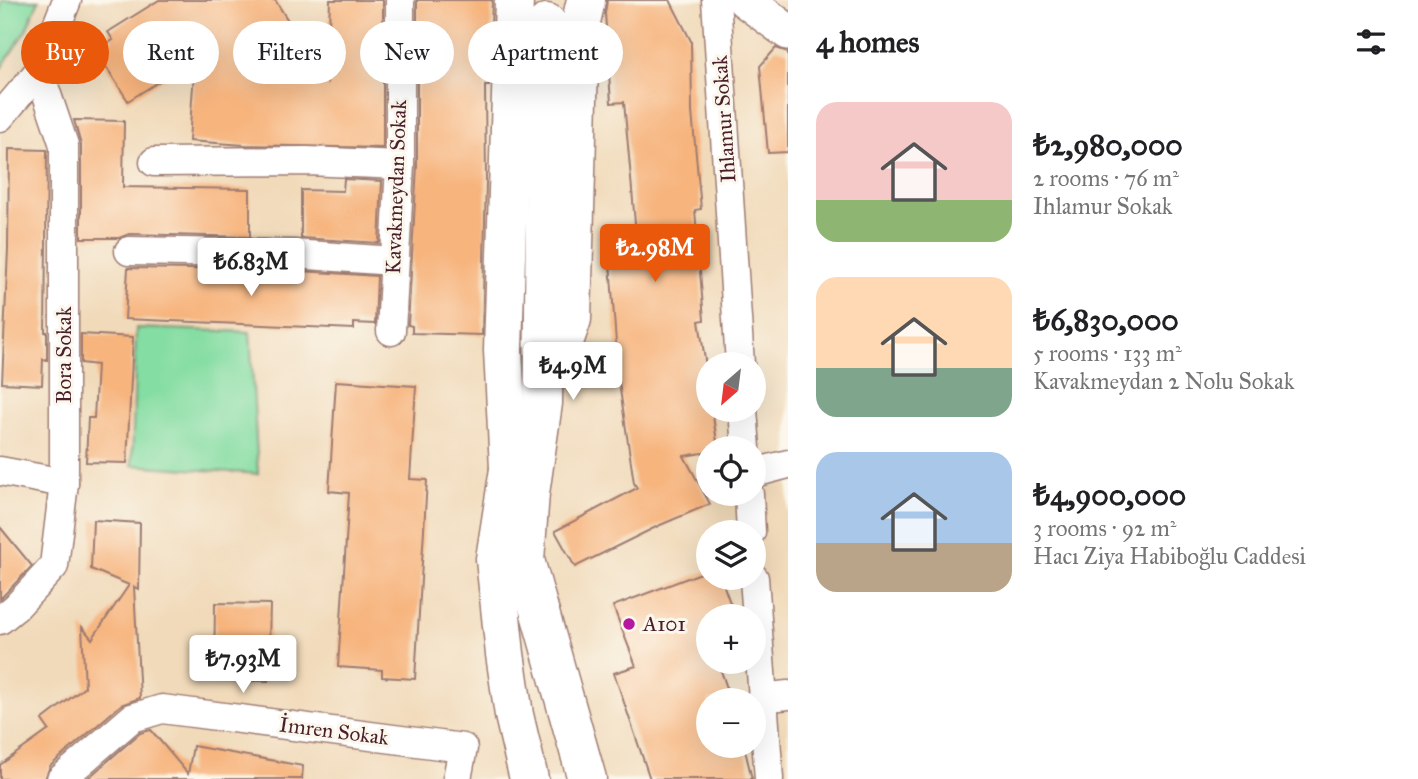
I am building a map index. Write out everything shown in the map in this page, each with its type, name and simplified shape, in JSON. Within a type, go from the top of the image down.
[{"type":"main road","points":[[543,403],[572,319],[580,26],[586,0]]},
{"type":"main road","points":[[528,15],[543,403],[530,493],[526,560],[587,779]]},
{"type":"main road","points":[[528,15],[526,370],[495,559],[514,715],[529,779]]},
{"type":"street","points":[[59,21],[67,0]]},
{"type":"street","name":"Kavakmeydan Sokak","points":[[391,331],[400,164],[400,0]]},
{"type":"street","name":"Ihlamur Sokak","points":[[716,0],[739,352]]},
{"type":"street","points":[[745,0],[788,32]]},
{"type":"street","points":[[0,117],[28,84]]},
{"type":"street","name":"Bora Sokak","points":[[0,620],[16,607],[54,566],[64,482],[64,145],[43,84]]},
{"type":"street","points":[[154,162],[307,161],[400,164]]},
{"type":"street","points":[[129,251],[293,254],[394,261]]},
{"type":"street","points":[[766,470],[788,464]]},
{"type":"street","points":[[0,471],[64,482]]},
{"type":"street","points":[[756,590],[775,696],[769,779]]},
{"type":"street","name":"İmren Sokak","points":[[61,779],[132,718],[162,709],[463,748],[457,779]]},
{"type":"green space","points":[[2,0],[39,0],[30,21],[21,21],[21,38],[0,70]]},
{"type":"green space","points":[[136,328],[250,332],[258,474],[132,465]]},
{"type":"building","points":[[159,0],[275,0],[288,21],[233,21],[233,84],[346,84],[346,21],[329,21],[330,0],[383,0],[383,21],[360,21],[360,84],[383,84],[383,148],[189,141],[193,84],[219,84],[219,21],[126,21]]},
{"type":"building","points":[[417,0],[492,0],[491,21],[468,21],[468,84],[489,84],[485,86],[486,182],[482,335],[412,333],[412,326],[408,325],[417,166],[417,84],[454,84],[454,21],[417,21]]},
{"type":"building","points":[[607,0],[670,0],[691,41],[692,112],[701,209],[695,210],[704,320],[699,321],[704,352],[696,352],[696,422],[714,422],[716,436],[696,436],[696,454],[684,456],[696,478],[696,506],[705,506],[575,567],[555,531],[637,488],[634,483],[615,356],[608,236],[636,234],[624,102],[611,103],[610,84],[623,84],[623,21],[606,21]]},
{"type":"building","points":[[123,23],[123,84],[155,84],[128,101],[109,71],[109,43],[113,40],[109,31]]},
{"type":"building","points":[[776,48],[788,52],[788,152],[768,153],[760,66]]},
{"type":"building","points":[[74,120],[124,121],[123,187],[250,189],[250,237],[129,234],[119,238],[81,238],[81,145]]},
{"type":"building","points":[[9,149],[47,150],[47,360],[43,359],[42,385],[2,383]]},
{"type":"building","points":[[344,179],[382,181],[379,243],[301,238],[301,190],[343,191]]},
{"type":"building","points":[[128,268],[249,270],[300,274],[301,271],[377,276],[375,324],[354,323],[354,329],[125,319]]},
{"type":"building","points":[[81,334],[133,337],[127,463],[86,462],[88,418],[94,418],[97,365],[81,363]]},
{"type":"building","points":[[336,381],[416,386],[410,479],[427,480],[415,679],[382,677],[382,670],[338,667],[349,493],[329,491]]},
{"type":"building","points":[[93,520],[140,523],[139,589],[134,587],[140,698],[121,705],[50,766],[45,779],[0,779],[0,765],[49,730],[42,720],[85,687],[82,627],[92,639],[129,585],[91,569]]},
{"type":"building","points":[[0,527],[32,566],[0,599]]},
{"type":"building","points":[[696,575],[696,590],[725,590],[730,604],[696,604],[696,674],[722,674],[727,688],[696,688],[696,758],[747,758],[752,779],[650,779],[614,673],[636,666],[613,606]]},
{"type":"building","points":[[215,603],[270,604],[268,681],[214,680]]},
{"type":"building","points":[[151,730],[188,774],[193,746],[303,766],[302,779],[87,779],[140,733]]},
{"type":"place","name":"A101","points":[[629,624]]}]
